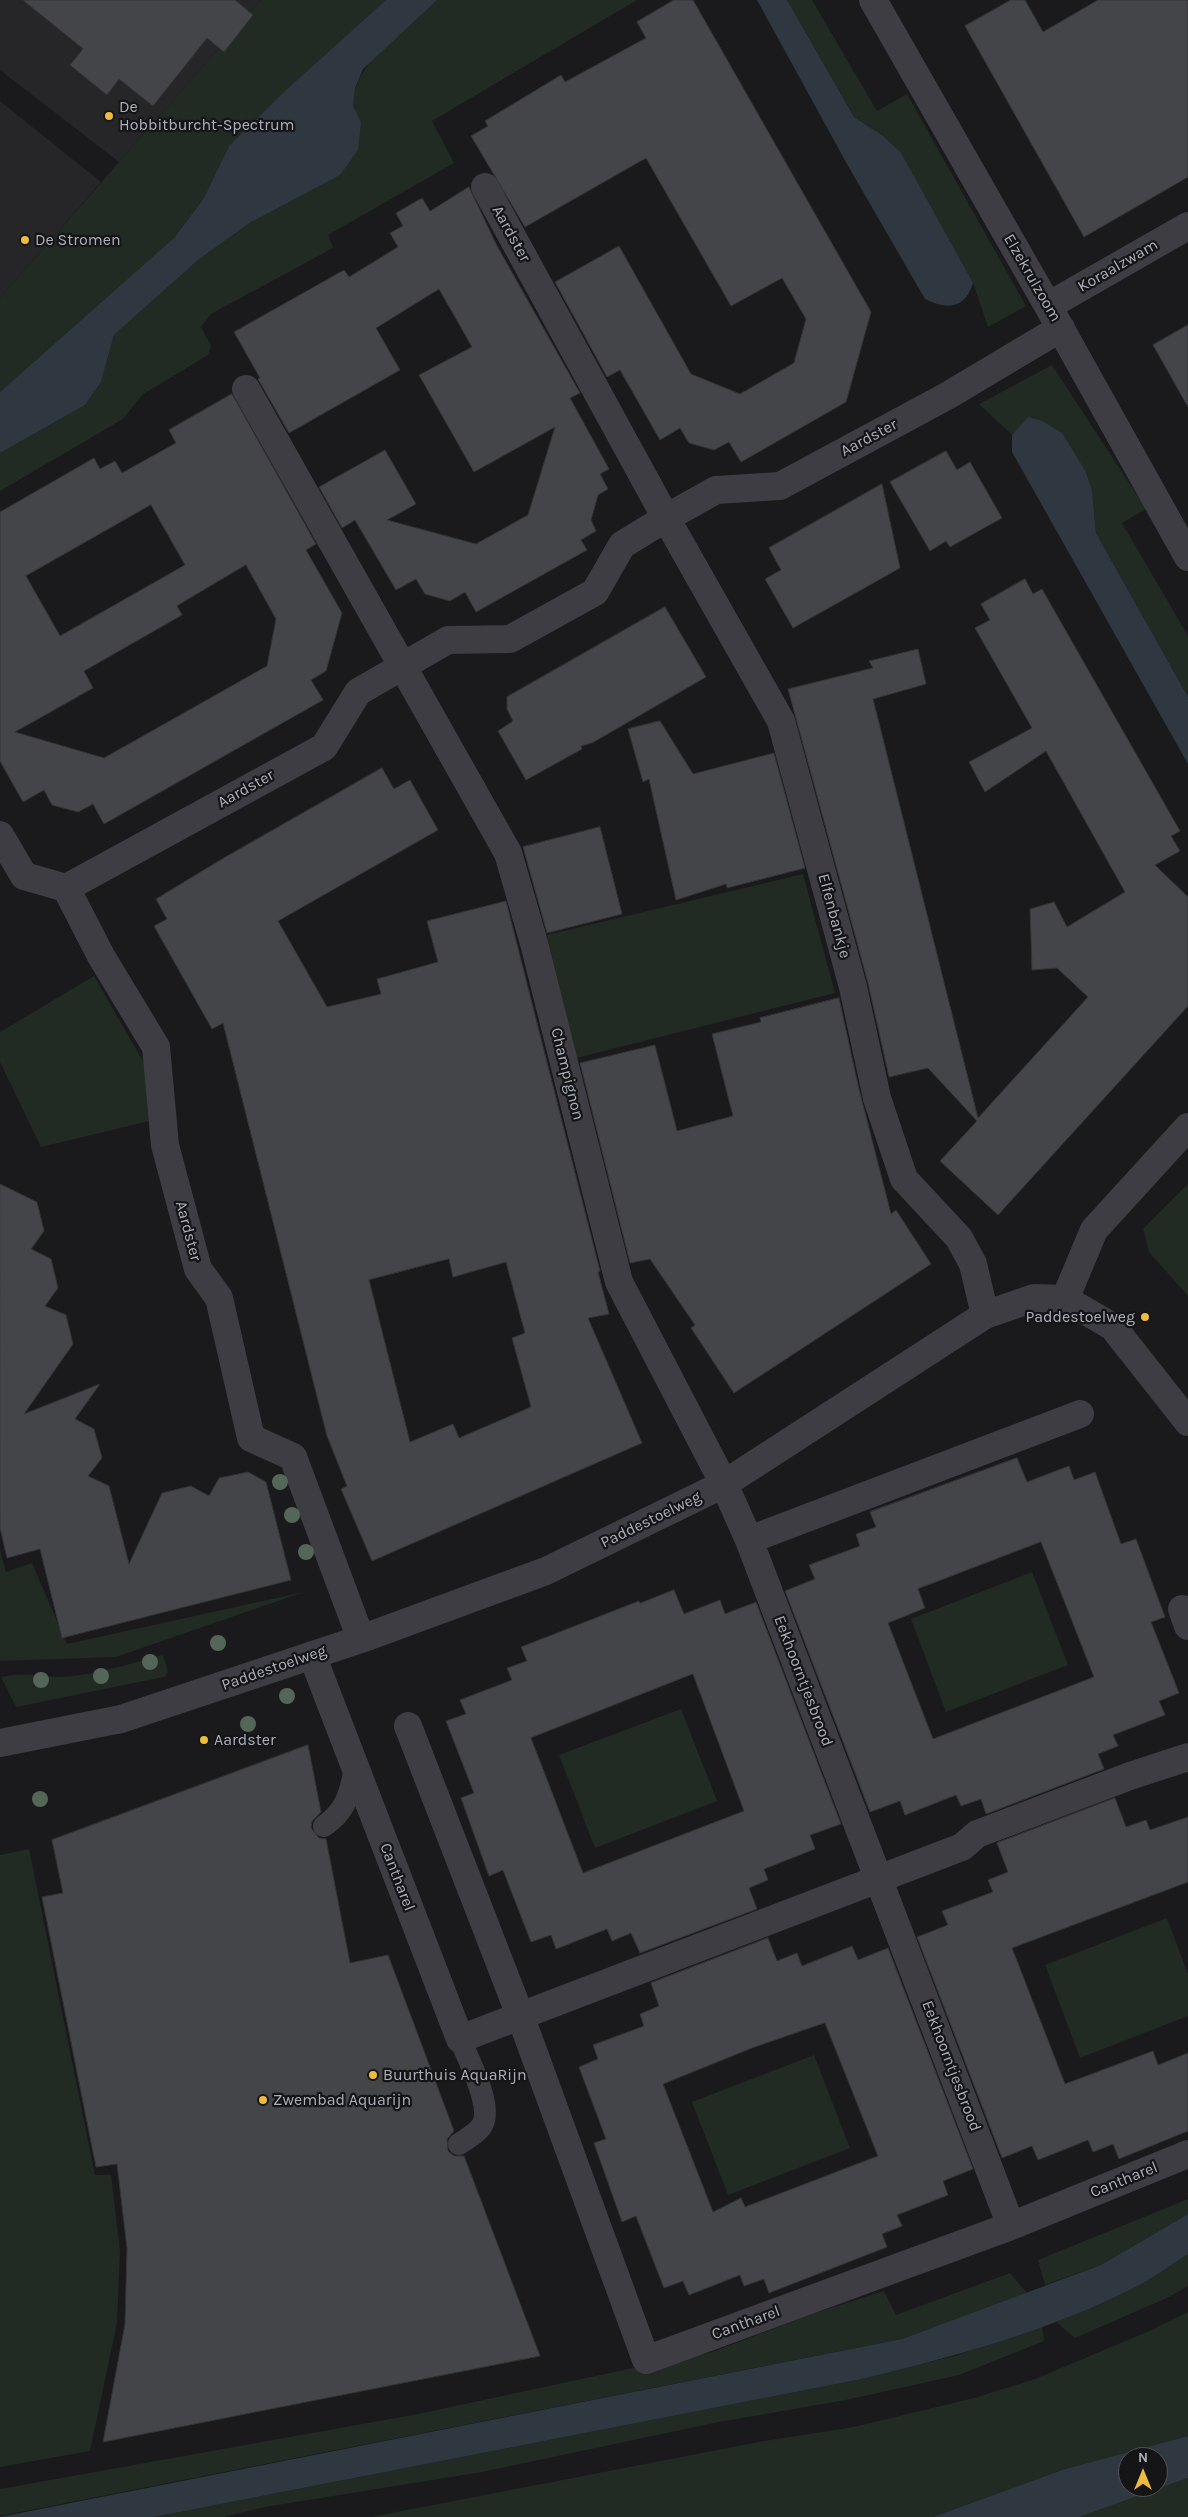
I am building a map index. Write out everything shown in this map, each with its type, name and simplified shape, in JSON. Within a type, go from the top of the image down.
[{"type":"street","name":"Elzekrulzoom","points":[[873,0],[1054,317],[1188,557]]},
{"type":"street","name":"Aardster","points":[[485,187],[666,518]]},
{"type":"street","name":"Koraalzwam","points":[[1054,317],[1188,226]]},
{"type":"street","name":"Aardster","points":[[361,1639],[293,1457],[251,1438],[219,1298],[198,1270],[166,1146],[156,1047],[101,956],[66,888],[324,747],[358,692],[448,640],[510,639],[595,592],[622,545],[666,518],[716,490],[780,486],[947,396],[1054,317]]},
{"type":"street","points":[[246,389],[404,667]]},
{"type":"street","name":"Elfenbankje","points":[[666,518],[781,721],[853,987],[877,1098],[904,1179],[959,1238],[974,1264],[984,1316]]},
{"type":"street","name":"Champignon","points":[[404,667],[508,853],[529,926],[619,1282],[724,1484]]},
{"type":"street","points":[[0,835],[24,876],[66,888]]},
{"type":"street","points":[[1188,1127],[1094,1230],[1065,1300],[1113,1327],[1188,1422]]},
{"type":"street","name":"Paddestoelweg","points":[[0,1743],[122,1719],[361,1639],[546,1570],[724,1484],[984,1316],[1034,1298],[1065,1300]]},
{"type":"street","points":[[749,1540],[1080,1414]]},
{"type":"street","name":"Eekhoorntjesbrood","points":[[724,1484],[749,1540],[1011,2226]]},
{"type":"street","name":"Cantharel","points":[[312,1655],[460,2039]]},
{"type":"street","name":"Cantharel","points":[[408,1726],[520,2015],[646,2360],[1011,2226],[1188,2154]]},
{"type":"street","points":[[460,2039],[962,1847],[977,1834],[1130,1776],[1188,1757]]},
{"type":"lane","points":[[324,1826],[338,1817],[351,1790],[355,1769]]},
{"type":"lane","points":[[459,2144],[482,2127],[485,2114],[485,2102],[460,2039]]},
{"type":"shaded area","name":"De Hobbitburcht-Spectrum","points":[[0,0],[261,0],[119,162],[0,70]]},
{"type":"shaded area","points":[[261,0],[386,0],[287,89],[229,146],[204,198],[175,237],[0,392],[0,298]]},
{"type":"shaded area","points":[[386,0],[437,0],[363,69],[355,88],[353,106],[361,122],[358,150],[340,175],[251,222],[198,260],[114,335],[101,382],[85,405],[0,453],[0,392],[175,237],[204,198],[229,146],[287,89]]},
{"type":"shaded area","points":[[437,0],[637,0],[432,121],[454,163],[328,235],[333,248],[211,314],[201,327],[211,346],[208,355],[142,395],[123,419],[0,491],[0,453],[85,405],[101,382],[114,335],[198,260],[251,222],[361,122],[353,105],[355,90],[361,75],[384,46]]},
{"type":"shaded area","points":[[757,0],[787,0],[854,117],[883,136],[901,153],[973,283],[970,292],[960,302],[948,306],[925,299],[847,164]]},
{"type":"shaded area","points":[[787,0],[812,0],[877,111],[907,94],[1026,306],[988,327],[973,283],[883,136],[854,117]]},
{"type":"shaded area","name":"De Stromen","points":[[0,101],[101,182],[0,298]]},
{"type":"shaded area","points":[[1052,365],[1146,509],[1122,523],[1188,636],[1188,697],[1096,533],[1092,490],[1086,472],[1028,418],[1012,435],[979,404]]},
{"type":"shaded area","points":[[1028,417],[1042,421],[1062,433],[1086,472],[1092,490],[1096,533],[1188,697],[1188,764],[1012,452],[1012,435]]},
{"type":"shaded area","points":[[803,874],[835,993],[576,1058],[547,935]]},
{"type":"shaded area","points":[[94,976],[148,1070],[162,1118],[41,1147],[0,1062],[0,1032]]},
{"type":"shaded area","points":[[1188,1184],[1188,1296],[1149,1252],[1143,1229]]},
{"type":"shaded area","points":[[0,1550],[6,1572],[32,1563],[67,1644],[304,1592],[116,1657],[0,1661]]},
{"type":"shaded area","points":[[1032,1572],[1068,1665],[946,1712],[911,1619]]},
{"type":"shaded area","points":[[163,1655],[168,1672],[164,1677],[16,1707],[1,1677],[16,1675],[76,1676]]},
{"type":"shaded area","points":[[681,1709],[717,1801],[595,1848],[559,1755]]},
{"type":"shaded area","points":[[29,1849],[95,2175],[111,2175],[120,2251],[117,2323],[90,2451],[0,2467],[0,1855]]},
{"type":"shaded area","points":[[1167,1918],[1188,1974],[1188,2016],[1080,2058],[1045,1965]]},
{"type":"shaded area","points":[[814,2055],[850,2148],[728,2195],[692,2102]]},
{"type":"shaded area","points":[[1188,2199],[1188,2214],[1101,2265],[1045,2285],[1038,2260]]},
{"type":"shaded area","points":[[1188,2214],[1188,2254],[1139,2285],[1071,2316],[1036,2329],[965,2352],[893,2371],[857,2380],[154,2517],[0,2517],[902,2339],[1101,2265]]},
{"type":"shaded area","points":[[1188,2254],[1188,2286],[1169,2297],[1075,2338],[1056,2322],[1139,2284]]},
{"type":"shaded area","points":[[1010,2273],[1027,2293],[902,2339],[0,2516],[0,2489],[418,2414],[633,2368],[648,2370],[712,2352],[815,2313],[884,2291],[896,2315]]},
{"type":"shaded area","points":[[1188,2312],[1188,2436],[1147,2447],[1118,2447],[1118,2455],[1065,2469],[933,2517],[371,2517],[764,2441],[854,2427],[974,2398],[1035,2379],[1147,2332]]},
{"type":"shaded area","points":[[1042,2325],[1044,2341],[959,2375],[851,2399],[714,2423],[482,2472],[265,2507],[224,2517],[154,2517],[857,2380],[958,2355]]},
{"type":"shaded area","points":[[1188,2436],[1188,2478],[1168,2485],[1168,2447],[1147,2447]]},
{"type":"shaded area","points":[[1118,2455],[1118,2497],[1135,2497],[1079,2517],[933,2517],[1065,2469]]},
{"type":"shaded area","points":[[1188,2478],[1188,2517],[1079,2517],[1135,2497],[1168,2497],[1168,2485]]},
{"type":"building","points":[[23,0],[235,0],[253,15],[224,52],[207,38],[153,106],[119,79],[107,95],[70,65],[83,49]]},
{"type":"building","points":[[674,0],[693,0],[871,312],[846,402],[741,462],[729,442],[714,450],[689,443],[680,428],[660,440],[620,370],[607,377],[555,282],[619,246],[691,374],[740,394],[794,363],[806,319],[782,278],[731,306],[646,158],[525,227],[471,136],[488,126],[485,121],[561,75],[565,82],[646,38],[637,22]]},
{"type":"building","points":[[1011,0],[1025,0],[1043,32],[1098,0],[1188,0],[1188,177],[1084,237],[965,26]]},
{"type":"building","points":[[469,187],[496,244],[580,393],[570,398],[609,469],[600,474],[608,489],[598,495],[591,520],[596,531],[581,540],[587,550],[476,612],[465,592],[450,601],[425,594],[416,579],[396,590],[355,520],[342,528],[319,487],[385,450],[416,504],[387,520],[476,544],[528,515],[555,427],[474,472],[419,375],[472,347],[439,289],[376,328],[400,370],[289,433],[234,332],[344,270],[349,277],[398,247],[390,233],[403,226],[396,213],[422,198],[430,211]]},
{"type":"building","points":[[1188,325],[1188,407],[1153,345]]},
{"type":"building","points":[[232,394],[316,544],[306,550],[342,613],[326,671],[311,680],[323,700],[104,824],[93,804],[78,812],[52,805],[44,790],[23,802],[0,761],[0,512],[94,458],[100,469],[115,461],[122,473],[176,443],[169,430]],"holes":[[[151,505],[185,565],[60,636],[26,576]],[[246,565],[276,619],[267,666],[104,758],[15,732],[93,688],[84,671],[182,615],[177,606]]]},
{"type":"building","points":[[946,451],[957,470],[970,462],[1002,518],[950,547],[946,541],[930,551],[890,482]]},
{"type":"building","points":[[882,484],[900,568],[793,628],[765,579],[781,570],[769,548]]},
{"type":"building","points":[[1025,579],[1033,594],[1042,589],[1180,831],[1171,836],[1180,851],[1155,865],[1188,897],[1188,1006],[998,1215],[940,1161],[977,1121],[928,1068],[889,1077],[868,983],[788,689],[873,668],[869,661],[918,649],[926,684],[873,699],[978,1118],[1088,997],[1057,968],[1032,970],[1030,909],[1054,902],[1067,927],[1125,892],[1046,751],[985,792],[969,762],[1032,728],[975,628],[990,620],[981,604]]},
{"type":"building","points":[[665,607],[706,677],[592,743],[581,746],[582,749],[526,780],[498,731],[513,721],[507,709],[507,697]]},
{"type":"building","points":[[660,721],[693,774],[774,753],[805,868],[727,888],[726,884],[676,900],[649,779],[643,782],[628,729]]},
{"type":"building","points":[[382,768],[394,789],[410,780],[438,830],[278,921],[327,1007],[381,994],[377,979],[438,962],[427,921],[506,901],[600,1271],[598,1272],[609,1314],[588,1318],[642,1443],[372,1561],[341,1489],[347,1486],[327,1436],[223,1023],[212,1029],[154,926],[167,919],[156,899],[222,859]],"holes":[[[449,1259],[453,1277],[506,1262],[525,1333],[512,1338],[531,1407],[459,1438],[453,1424],[410,1442],[369,1280]]]},
{"type":"building","points":[[600,827],[622,914],[547,933],[523,847]]},
{"type":"building","points":[[839,998],[858,1085],[891,1214],[896,1210],[931,1264],[734,1393],[691,1328],[695,1325],[650,1259],[630,1263],[580,1063],[655,1045],[677,1131],[733,1116],[712,1034],[761,1022],[760,1018]]},
{"type":"building","points":[[0,1184],[37,1202],[44,1231],[31,1249],[51,1259],[58,1288],[45,1306],[66,1315],[73,1344],[24,1414],[100,1384],[75,1419],[94,1429],[102,1458],[88,1476],[109,1486],[129,1564],[162,1493],[191,1486],[209,1496],[219,1478],[248,1472],[266,1482],[291,1580],[62,1638],[40,1549],[7,1558],[0,1528]]},
{"type":"building","points":[[1017,1458],[1027,1482],[1069,1466],[1074,1480],[1095,1472],[1121,1544],[1136,1539],[1165,1617],[1151,1622],[1179,1693],[1159,1701],[1165,1715],[1113,1735],[1118,1746],[1098,1754],[1104,1769],[986,1814],[981,1799],[961,1806],[956,1795],[905,1815],[900,1801],[870,1812],[785,1591],[815,1579],[809,1565],[860,1546],[856,1534],[876,1527],[870,1512]],"holes":[[[1041,1542],[1094,1677],[933,1739],[888,1623],[925,1608],[918,1589]]]},
{"type":"building","points":[[674,1590],[684,1614],[720,1600],[725,1614],[756,1602],[841,1824],[810,1835],[815,1849],[764,1869],[768,1880],[749,1888],[757,1909],[640,1953],[631,1933],[612,1941],[607,1929],[556,1949],[551,1935],[531,1942],[503,1870],[489,1876],[461,1798],[474,1793],[446,1721],[466,1714],[460,1700],[512,1680],[507,1668],[527,1661],[521,1647],[639,1601],[640,1603]],"holes":[[[693,1674],[744,1811],[583,1873],[531,1738]]]},
{"type":"building","name":"Zwembad Aquarijn","points":[[308,1745],[321,1812],[312,1821],[311,1828],[319,1838],[326,1839],[350,1963],[388,1955],[454,2131],[447,2139],[448,2151],[454,2156],[464,2156],[540,2356],[103,2442],[125,2324],[127,2248],[117,2164],[96,2167],[42,1897],[63,1893],[52,1840]]},
{"type":"building","points":[[1115,1798],[1126,1827],[1146,1820],[1150,1830],[1188,1817],[1188,1882],[1012,1948],[1065,2084],[1153,2051],[1158,2065],[1188,2053],[1188,2131],[1119,2159],[1113,2144],[1093,2152],[1088,2140],[1038,2160],[1032,2146],[1002,2158],[917,1937],[948,1925],[942,1911],[993,1892],[988,1880],[1008,1872],[997,1843]]},
{"type":"building","points":[[768,1938],[777,1961],[797,1953],[802,1966],[852,1946],[858,1960],[888,1948],[973,2169],[943,2181],[948,2195],[897,2215],[902,2226],[882,2234],[887,2247],[769,2293],[764,2279],[744,2286],[740,2275],[689,2295],[683,2281],[664,2288],[636,2216],[622,2222],[594,2143],[606,2139],[579,2067],[598,2059],[593,2045],[644,2026],[640,2014],[659,2006],[651,1983]],"holes":[[[825,2023],[878,2156],[745,2207],[741,2198],[713,2212],[663,2084],[752,2048]]]},
{"type":"place","name":"De Hobbitburcht-Spectrum","points":[[109,116]]},
{"type":"place","name":"De Stromen","points":[[25,240]]},
{"type":"place","name":"Paddestoelweg","points":[[1145,1317]]},
{"type":"place","name":"Aardster","points":[[204,1740]]},
{"type":"place","name":"Buurthuis AquaRijn","points":[[373,2075]]},
{"type":"place","name":"Zwembad Aquarijn","points":[[263,2100]]}]
